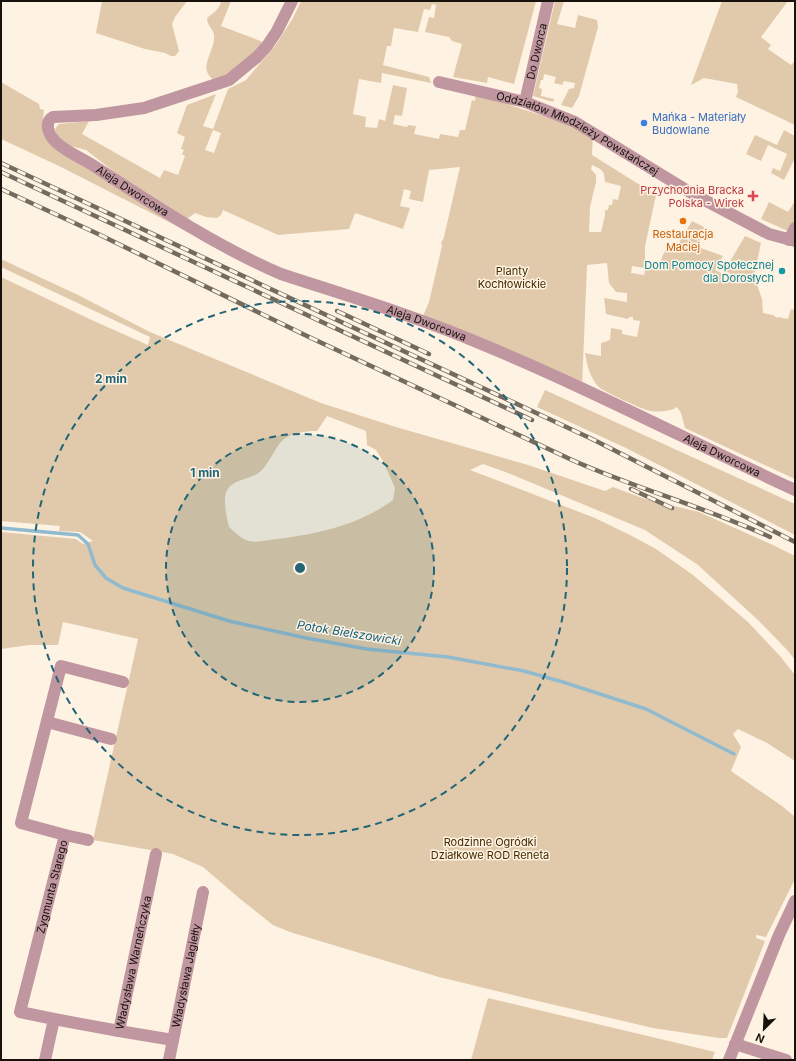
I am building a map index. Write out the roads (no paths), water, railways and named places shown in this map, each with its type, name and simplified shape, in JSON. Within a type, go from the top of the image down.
[{"type":"street","name":"Aleja Dworcowa","points":[[292,1],[277,31],[266,46],[256,57],[229,80],[144,108],[96,115],[53,117],[50,119],[47,128],[54,140],[65,148],[195,230],[259,264],[282,274],[424,322],[487,346],[582,388],[795,490]]},
{"type":"street","name":"Do Dworca","points":[[525,102],[548,1]]},
{"type":"street","name":"Oddziałów Młodzieży Powstańczej","points":[[439,82],[525,102],[575,122],[693,194],[768,234],[792,240]]},
{"type":"street","points":[[792,240],[795,228]]},
{"type":"street","name":"Zygmunta Starego","points":[[54,1019],[20,1012],[65,835],[21,823],[61,666],[123,682]]},
{"type":"street","points":[[47,722],[111,739]]},
{"type":"street","points":[[65,835],[88,840]]},
{"type":"street","name":"Władysława Warneńczyka","points":[[54,1019],[119,1031],[156,854]]},
{"type":"street","name":"Władysława Jagiełły","points":[[169,1060],[203,892]]},
{"type":"street","points":[[729,1060],[779,935],[795,901]]},
{"type":"street","points":[[45,1060],[54,1019]]},
{"type":"street","points":[[119,1031],[173,1040]]},
{"type":"street","points":[[735,1044],[786,1060]]},
{"type":"waterway","name":"Potok Bielszowicki","points":[[1,528],[78,535],[88,544],[95,565],[106,578],[123,588],[229,621],[306,638],[367,649],[448,657],[524,671],[646,709],[734,754]]},
{"type":"railway","points":[[1,163],[592,439],[795,542]]},
{"type":"railway","points":[[1,172],[532,420]]},
{"type":"railway","points":[[1,189],[96,233],[309,337],[572,460],[621,480],[721,516],[770,537]]},
{"type":"railway","points":[[337,311],[429,354]]},
{"type":"railway","points":[[631,489],[672,508]]},
{"type":"place","name":"Mańka - Materiały Budowlane","points":[[644,123]]},
{"type":"place","name":"Przychodnia Bracka Polska - Wirek","points":[[753,196]]},
{"type":"place","name":"Restauracja Maciej","points":[[683,221]]},
{"type":"place","name":"Dom Pomocy Społecznej dla Dorosłych","points":[[782,271]]},
{"type":"park label","name":"Planty Kochłowickie","points":[[512,277]]},
{"type":"park label","name":"Rodzinne Ogródki Działkowe ROD Reneta","points":[[490,848]]}]
